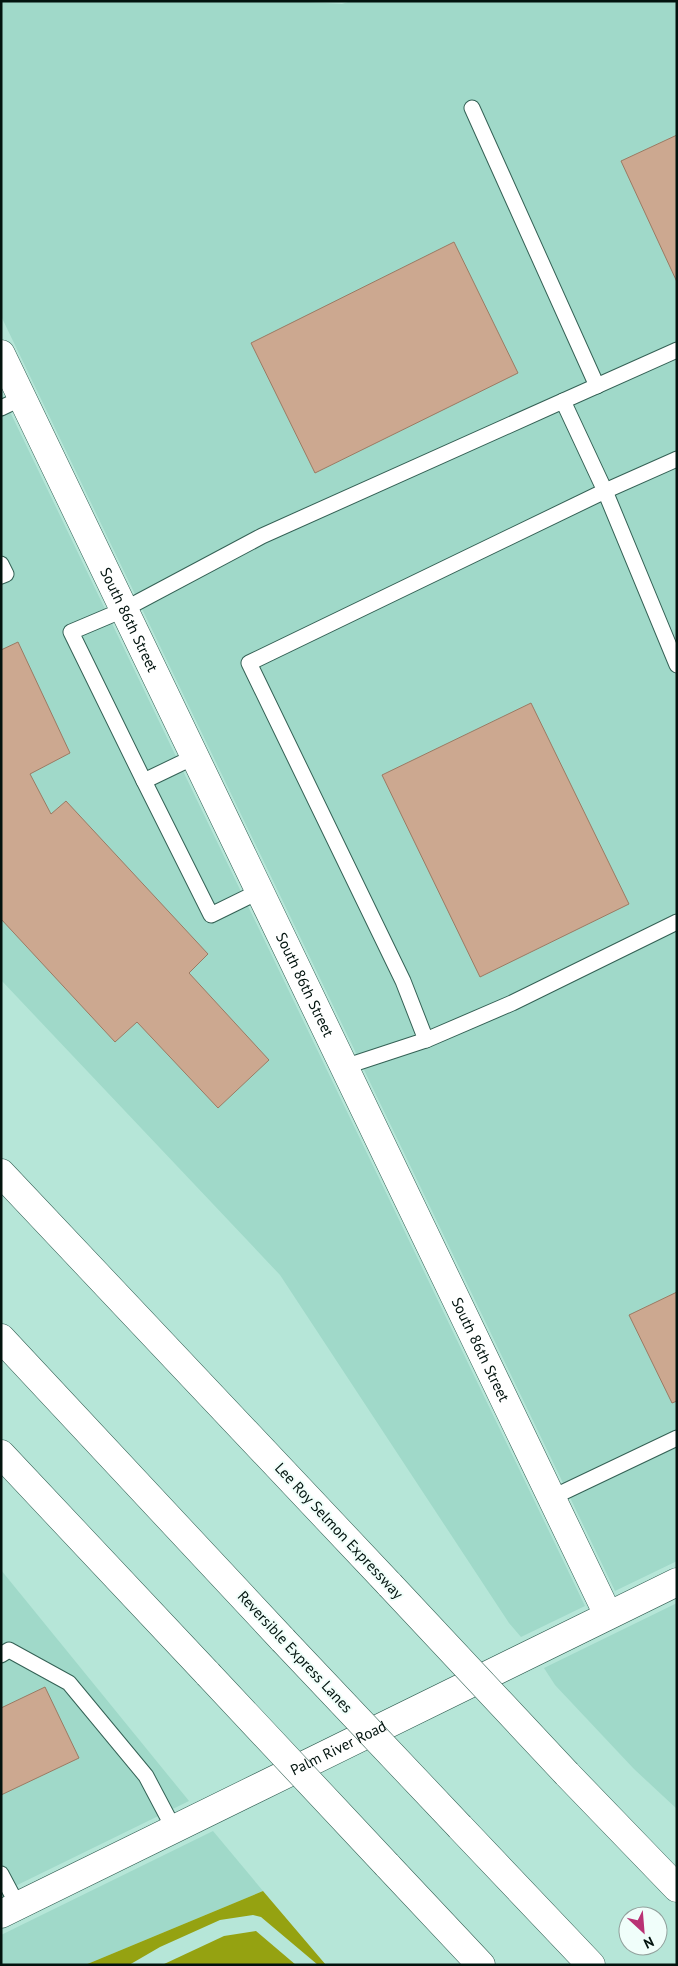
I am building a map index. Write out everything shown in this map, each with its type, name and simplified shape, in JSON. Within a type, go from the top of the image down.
[{"type":"main road","name":"South 86th Street","points":[[1,354],[12,403],[123,610],[196,756],[608,1615]]},
{"type":"main road","name":"Lee Roy Selmon Expressway","points":[[1,1173],[567,1774],[677,1888]]},
{"type":"main road","name":"Reversible Express Lanes","points":[[1,1338],[283,1640],[591,1965]]},
{"type":"main road","points":[[1,1454],[481,1965]]},
{"type":"main road","name":"Palm River Road","points":[[10,1910],[677,1582]]},
{"type":"lane","points":[[472,108],[597,386]]},
{"type":"lane","points":[[260,891],[211,916],[71,632],[123,610],[262,536],[677,350]]},
{"type":"lane","points":[[563,401],[605,491],[677,665]]},
{"type":"lane","points":[[426,1040],[403,981],[249,663],[605,491],[677,459]]},
{"type":"lane","points":[[1,564],[6,574],[1,576]]},
{"type":"lane","points":[[144,781],[196,756]]},
{"type":"lane","points":[[344,1067],[426,1040],[512,1003],[677,922]]},
{"type":"lane","points":[[552,1498],[677,1438]]},
{"type":"lane","points":[[1,1655],[9,1650],[69,1683],[146,1776],[174,1829]]},
{"type":"lane","points":[[1,1874],[10,1910]]},
{"type":"shaded area","points":[[1,1],[291,1],[342,4],[351,1],[677,1],[677,1561],[615,1591],[1,316]]},
{"type":"shaded area","points":[[1,393],[585,1606],[521,1637],[509,1623],[280,1275],[1,980]]},
{"type":"shaded area","points":[[1,1570],[189,1801],[1,1893]]},
{"type":"shaded area","points":[[677,1603],[677,1809],[634,1769],[555,1685],[544,1668]]},
{"type":"shaded area","points":[[213,1831],[263,1891],[85,1965],[1,1965],[1,1935]]},
{"type":"shaded area","points":[[263,1891],[326,1965],[318,1965],[261,1917],[253,1915],[220,1920],[160,1947],[129,1965],[85,1965]]},
{"type":"shaded area","points":[[256,1931],[296,1965],[162,1965],[224,1936]]},
{"type":"building","points":[[677,135],[677,282],[621,161]]},
{"type":"building","points":[[454,242],[518,373],[315,473],[251,343]]},
{"type":"building","points":[[18,642],[70,753],[30,774],[51,814],[66,801],[208,954],[189,973],[269,1060],[218,1108],[137,1022],[115,1042],[1,919],[1,650]]},
{"type":"building","points":[[531,703],[629,904],[480,977],[382,775]]},
{"type":"building","points":[[677,1292],[677,1401],[672,1403],[629,1315]]},
{"type":"building","points":[[45,1687],[79,1758],[1,1795],[1,1708]]}]
